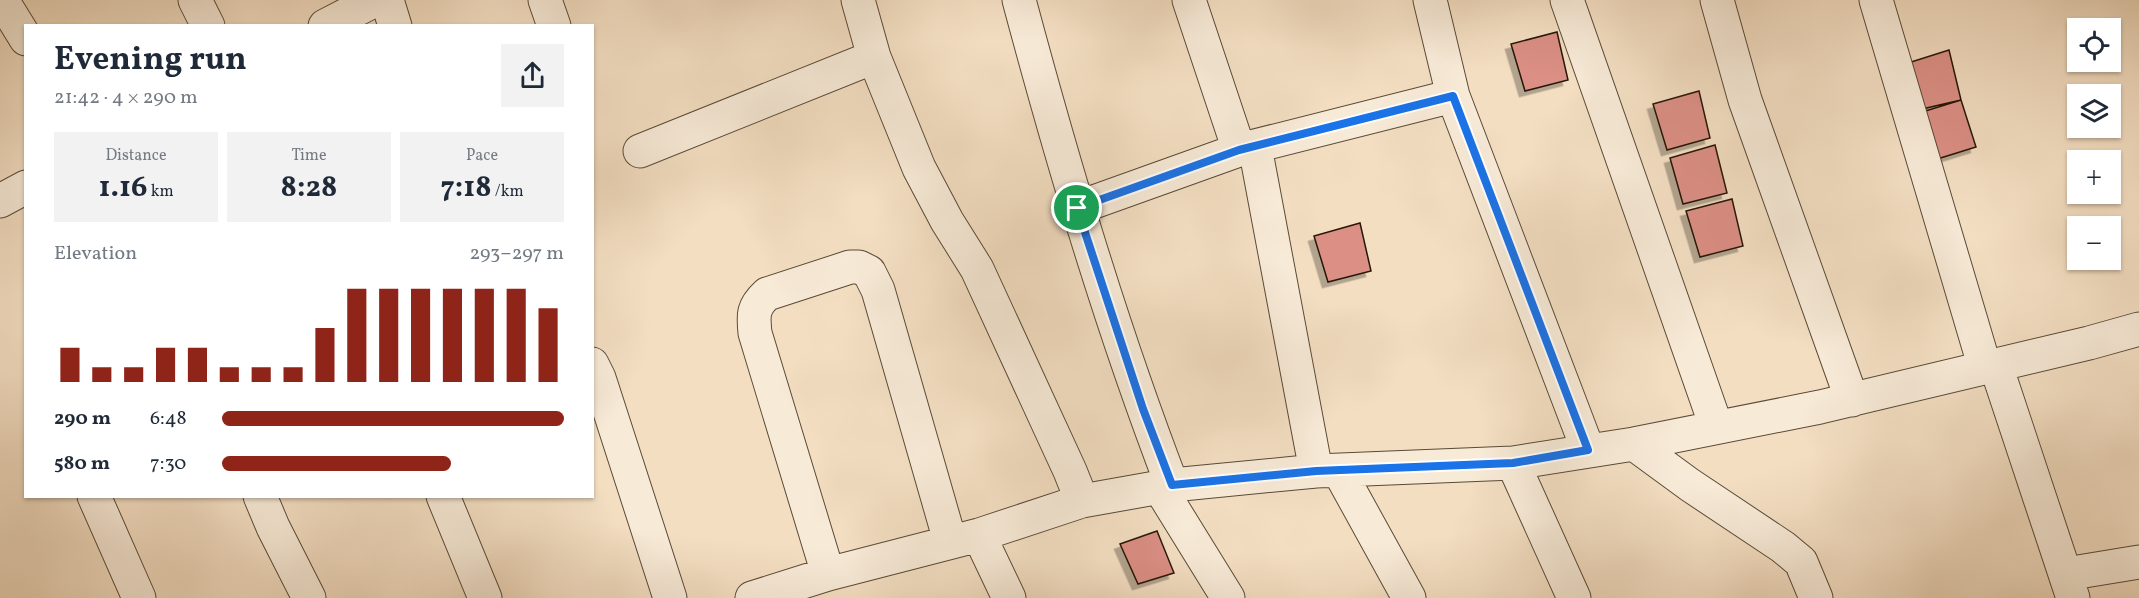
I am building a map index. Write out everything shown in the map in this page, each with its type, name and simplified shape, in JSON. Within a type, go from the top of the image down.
[{"type":"street","points":[[195,0],[207,24]]},
{"type":"street","points":[[329,24],[375,0]]},
{"type":"street","points":[[387,0],[394,24]]},
{"type":"street","points":[[545,0],[553,24]]},
{"type":"street","points":[[858,0],[874,57],[919,168],[947,221],[977,269],[1082,501]]},
{"type":"street","points":[[1018,0],[1077,208],[1166,486],[1228,598]]},
{"type":"street","points":[[1189,0],[1247,149],[1327,471],[1409,598]]},
{"type":"street","points":[[1430,0],[1453,96],[1588,450]]},
{"type":"street","points":[[1567,0],[1716,426]]},
{"type":"street","points":[[1717,0],[1744,100],[1852,400]]},
{"type":"street","points":[[1876,0],[1991,367],[2069,586],[2139,562]]},
{"type":"street","points":[[4,2],[24,36]]},
{"type":"street","points":[[640,151],[874,57]]},
{"type":"street","points":[[1077,208],[1247,149],[1453,96]]},
{"type":"street","points":[[0,201],[24,188]]},
{"type":"street","points":[[821,584],[753,318],[757,304],[767,294],[850,267],[859,267],[869,272],[878,290],[965,538],[1009,598]]},
{"type":"street","points":[[752,598],[821,584],[1082,501],[1166,486],[1327,471],[1513,463],[1634,444],[1852,400],[2139,329]]},
{"type":"street","points":[[594,368],[670,598]]},
{"type":"street","points":[[1634,444],[1690,485],[1783,547],[1801,562],[1816,598]]},
{"type":"street","points":[[1513,463],[1574,598]]},
{"type":"street","points":[[95,498],[139,598]]},
{"type":"street","points":[[261,498],[309,598]]},
{"type":"street","points":[[444,498],[485,598]]},
{"type":"building","points":[[1557,32],[1568,80],[1525,91],[1511,44]]},
{"type":"building","points":[[1949,50],[1961,100],[1922,109],[1908,63]]},
{"type":"building","points":[[1699,91],[1710,138],[1667,150],[1653,104]]},
{"type":"building","points":[[1961,100],[1976,147],[1934,160],[1919,113]]},
{"type":"building","points":[[1715,145],[1727,193],[1683,204],[1670,158]]},
{"type":"building","points":[[1732,199],[1743,246],[1700,257],[1686,211]]},
{"type":"building","points":[[1360,223],[1371,271],[1328,282],[1314,236]]},
{"type":"building","points":[[1157,531],[1174,573],[1138,584],[1120,544]]},
{"type":"route","points":[[1453,96],[1588,450],[1513,463],[1316,471],[1172,485],[1143,409],[1077,208],[1239,150],[1453,96]]}]
